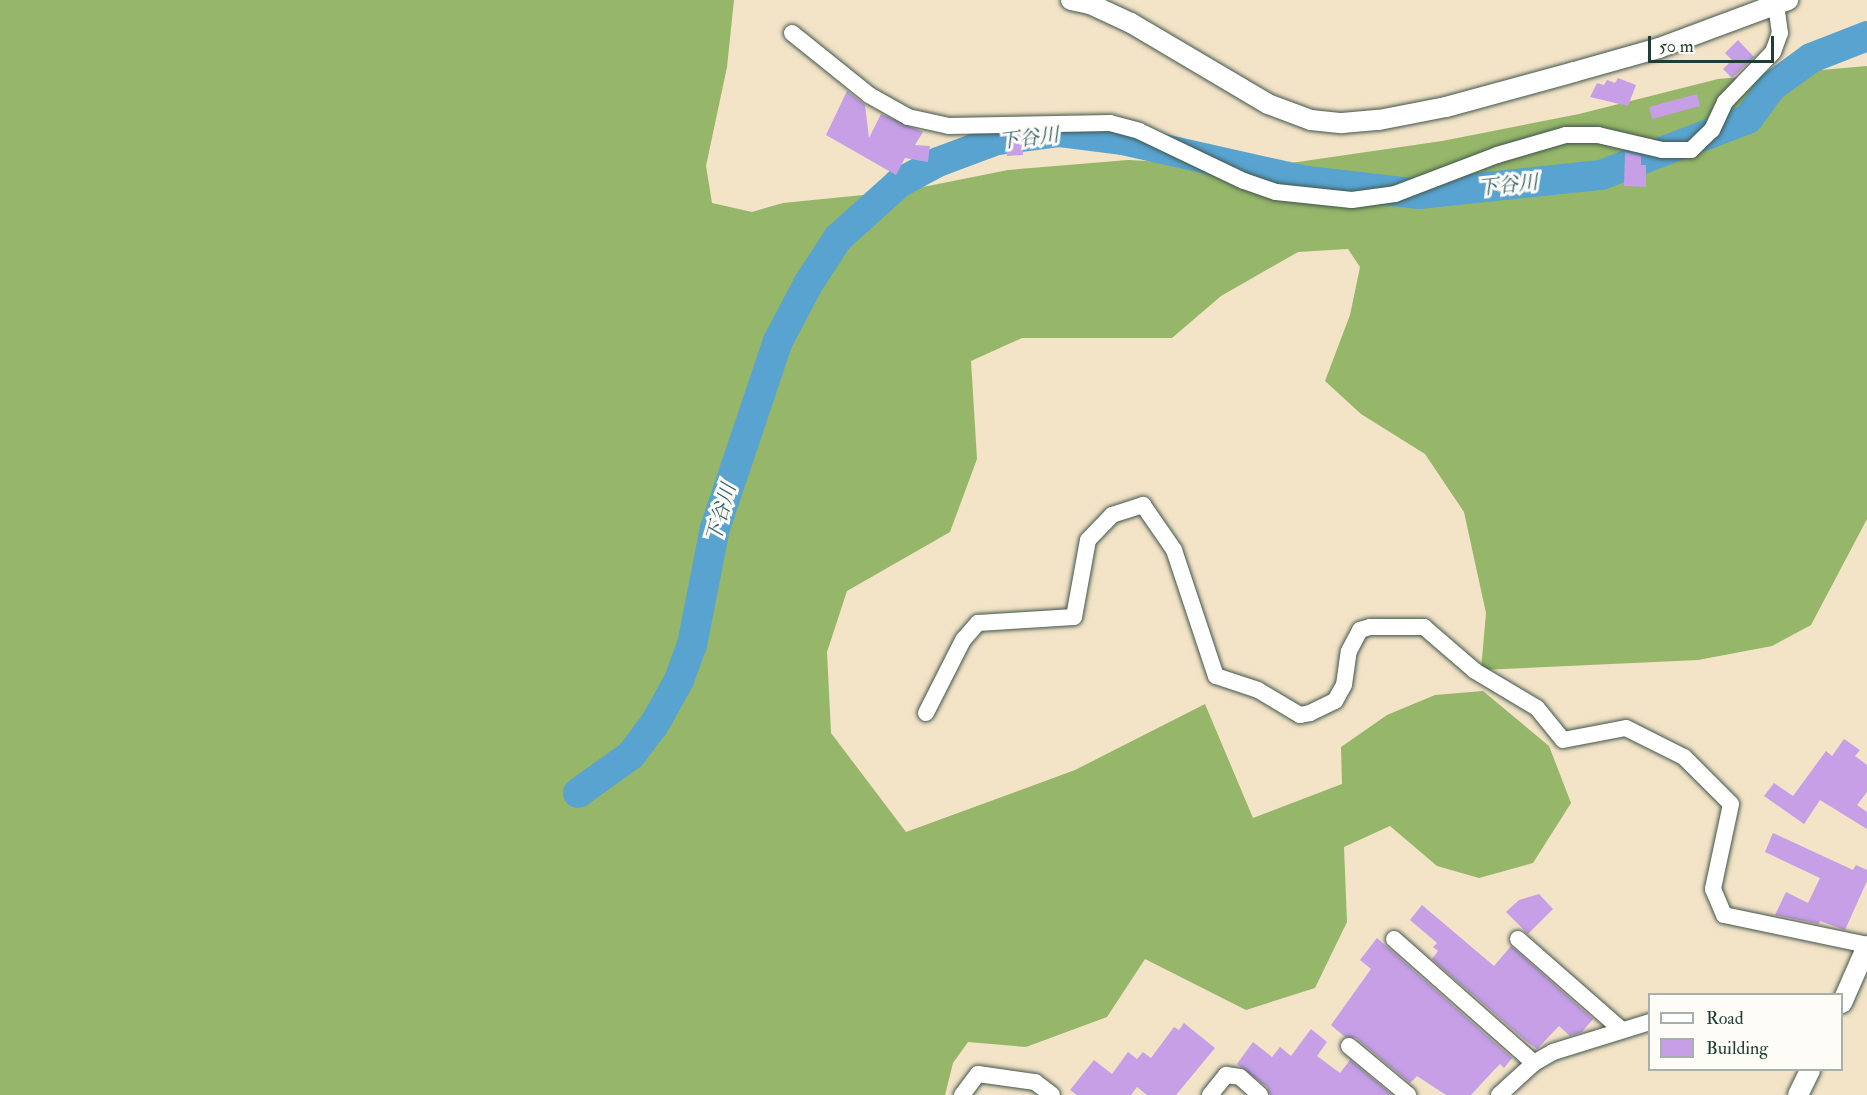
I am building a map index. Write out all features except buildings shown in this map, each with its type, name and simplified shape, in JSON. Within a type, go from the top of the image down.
[{"type":"street","points":[[792,33],[868,95],[908,117],[949,126],[1110,123],[1138,131],[1244,181],[1276,192],[1352,200],[1395,194],[1497,155],[1566,135],[1598,135],[1662,150],[1691,150],[1712,130],[1725,102],[1773,52],[1780,33],[1782,2],[1659,48],[1446,108],[1342,123],[1311,120],[1268,104],[1131,22],[1090,4],[1071,0]]},
{"type":"street","points":[[926,713],[963,640],[978,623],[1074,617],[1088,540],[1112,515],[1143,505],[1174,550],[1215,676],[1258,690],[1300,715],[1311,713],[1335,701],[1344,685],[1349,651],[1360,630],[1370,627],[1424,627],[1475,671],[1537,708],[1563,740],[1626,728],[1684,757],[1731,804],[1713,889],[1724,915],[1841,943],[1867,945],[1843,1001]]},
{"type":"street","points":[[1394,939],[1534,1063]]},
{"type":"street","points":[[1518,939],[1622,1030]]},
{"type":"street","points":[[1499,1095],[1534,1063],[1553,1052],[1597,1042],[1622,1030],[1648,1023]]},
{"type":"street","points":[[1348,1046],[1408,1095]]},
{"type":"street","points":[[1798,1095],[1810,1071]]},
{"type":"street","points":[[962,1095],[978,1074],[1035,1082],[1052,1095]]},
{"type":"street","points":[[1210,1095],[1226,1075],[1240,1077],[1260,1095]]},
{"type":"green space","points":[[0,0],[734,0],[727,67],[706,166],[712,203],[752,212],[783,203],[903,191],[1008,170],[1128,160],[1264,167],[1442,141],[1579,114],[1718,79],[1867,66],[1867,519],[1811,625],[1772,646],[1698,660],[1481,670],[1486,613],[1464,512],[1425,454],[1361,414],[1325,381],[1350,315],[1360,267],[1348,249],[1298,252],[1221,296],[1172,338],[1022,338],[971,361],[977,459],[950,532],[847,591],[827,652],[831,733],[906,832],[1075,770],[1205,704],[1253,818],[1342,784],[1341,747],[1387,715],[1435,695],[1483,691],[1549,746],[1571,803],[1533,863],[1479,878],[1437,866],[1390,826],[1344,847],[1347,922],[1315,988],[1246,1010],[1145,959],[1107,1017],[1026,1047],[968,1042],[953,1063],[945,1095],[0,1095]]},
{"type":"waterway","name":"下谷川","points":[[578,793],[631,755],[654,725],[679,680],[692,645],[715,528],[778,341],[808,284],[838,238],[899,183],[938,162],[997,140],[1060,132],[1123,140],[1307,181],[1419,194],[1601,175],[1748,119],[1771,87],[1811,58],[1867,36]]}]
